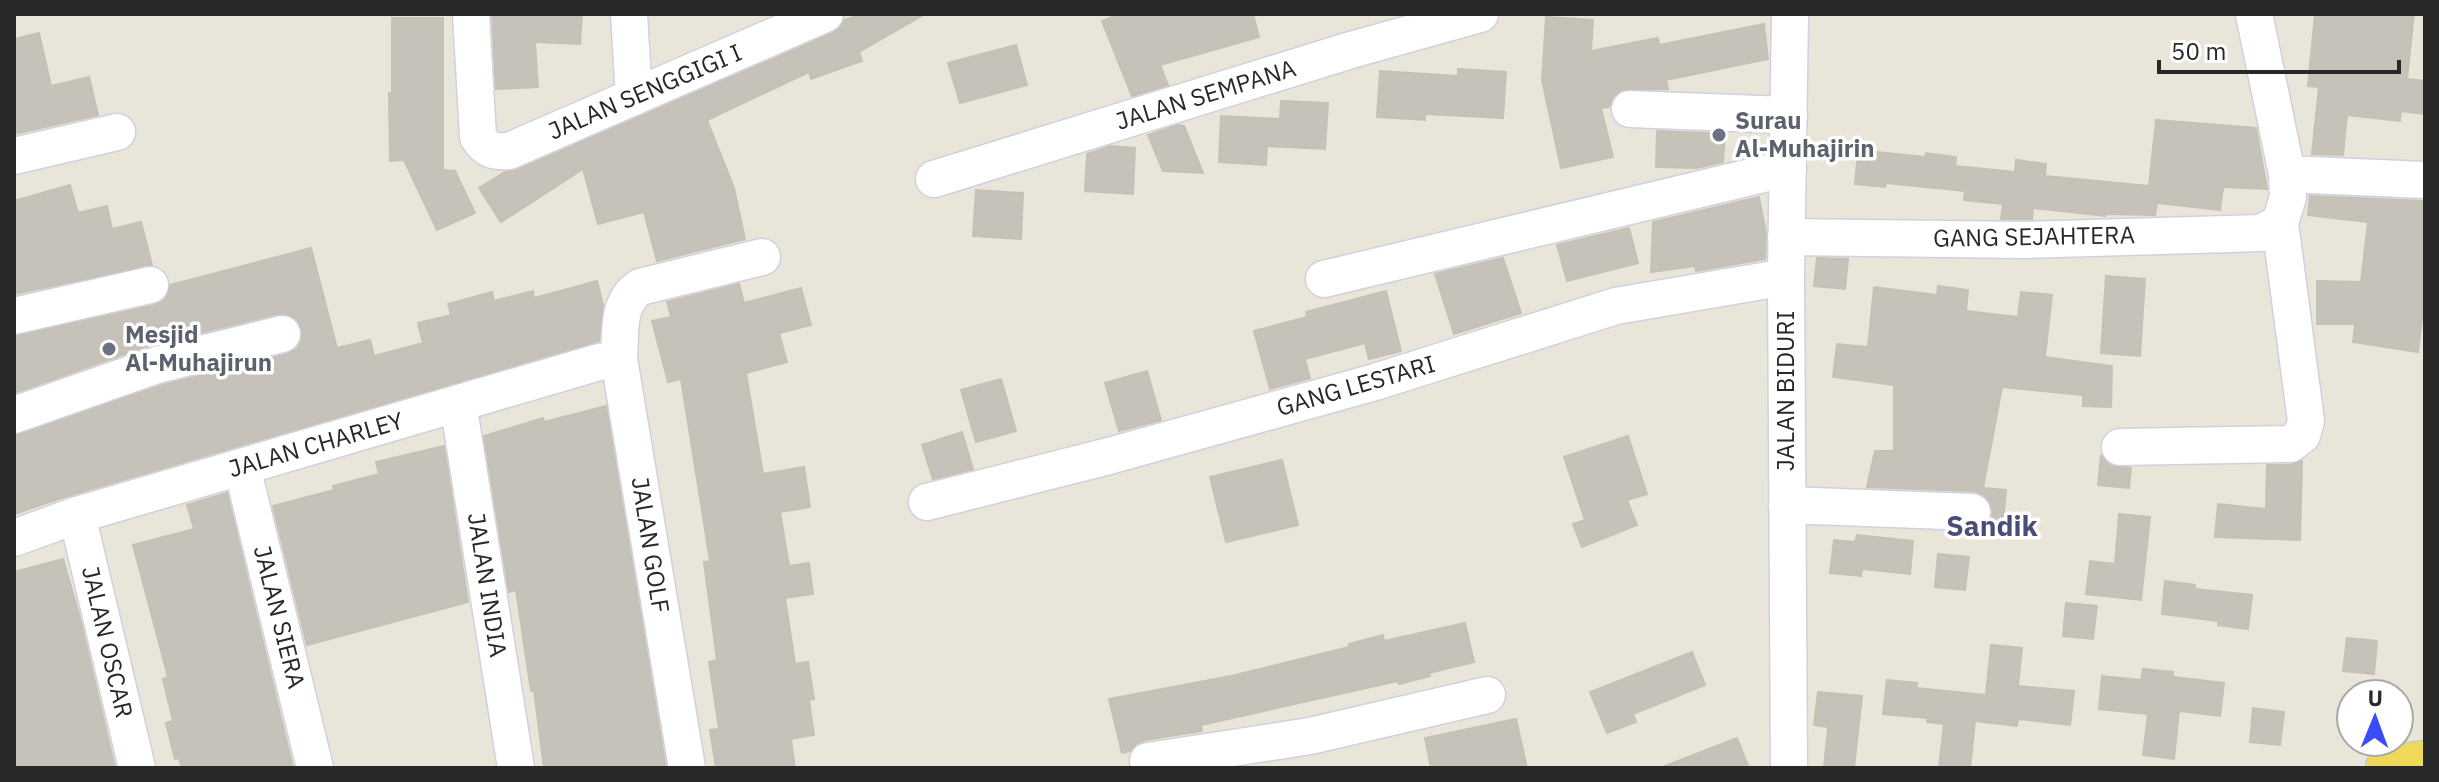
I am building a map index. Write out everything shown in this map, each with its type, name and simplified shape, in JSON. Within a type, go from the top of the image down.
[{"type":"main road","points":[[2388,768],[2425,763]]},
{"type":"street","name":"JALAN SENGGIGI I","points":[[471,14],[478,137],[484,147],[494,152],[509,151],[634,97],[778,24],[825,14]]},
{"type":"street","points":[[629,14],[634,97]]},
{"type":"street","name":"JALAN SEMPANA","points":[[934,179],[1351,50],[1480,14]]},
{"type":"street","name":"JALAN BIDURI","points":[[1789,768],[1786,237],[1790,14]]},
{"type":"street","points":[[2120,447],[2290,444],[2302,435],[2306,421],[2280,223],[2288,197],[2287,174],[2254,14]]},
{"type":"street","points":[[1630,109],[1789,115]]},
{"type":"street","points":[[14,156],[117,132]]},
{"type":"street","points":[[1324,279],[1788,168]]},
{"type":"street","points":[[2287,174],[2425,180]]},
{"type":"street","name":"GANG SEJAHTERA","points":[[1786,237],[2027,240],[2261,233],[2280,223]]},
{"type":"street","name":"JALAN GOLF","points":[[687,768],[619,359],[621,321],[625,300],[640,287],[762,257]]},
{"type":"street","name":"GANG LESTARI","points":[[927,502],[1109,456],[1375,382],[1616,306],[1786,277]]},
{"type":"street","points":[[14,316],[150,285]]},
{"type":"street","points":[[14,415],[157,365],[282,334]]},
{"type":"street","name":"JALAN CHARLEY","points":[[14,538],[77,515],[599,362],[619,359]]},
{"type":"street","name":"JALAN INDIA","points":[[458,403],[516,768]]},
{"type":"street","name":"JALAN SIERA","points":[[242,467],[315,768]]},
{"type":"street","points":[[1787,505],[1972,512]]},
{"type":"street","name":"JALAN OSCAR","points":[[77,515],[137,768]]},
{"type":"street","points":[[1148,761],[1314,752],[1487,695]]},
{"type":"building","points":[[492,14],[582,14],[580,44],[535,42],[538,87],[496,89]]},
{"type":"building","points":[[863,14],[925,14],[859,52],[862,61],[811,79],[809,72],[707,120],[734,188],[745,239],[657,261],[644,212],[598,224],[583,169],[501,222],[479,188],[505,172],[517,170],[833,33],[844,20]]},
{"type":"building","points":[[1120,14],[1253,14],[1259,37],[1160,65],[1168,85],[1132,96],[1102,21]]},
{"type":"building","points":[[2315,14],[2414,14],[2407,79],[2425,81],[2425,114],[2401,111],[2400,121],[2347,115],[2343,155],[2312,154],[2319,87],[2308,86]]},
{"type":"building","points":[[1546,17],[1593,20],[1591,51],[1658,38],[1659,45],[1764,24],[1768,59],[1666,80],[1668,89],[1621,90],[1613,97],[1609,107],[1601,108],[1613,157],[1561,168],[1542,80]]},
{"type":"building","points":[[392,18],[443,18],[443,170],[455,171],[475,213],[437,230],[404,160],[390,161]]},
{"type":"building","points":[[39,33],[51,86],[89,77],[98,115],[14,134],[14,39]]},
{"type":"building","points":[[1016,45],[1027,85],[960,103],[948,63]]},
{"type":"building","points":[[1458,69],[1506,72],[1503,118],[1425,114],[1425,120],[1377,117],[1380,71],[1458,76]]},
{"type":"building","points":[[1281,101],[1328,103],[1325,149],[1267,146],[1266,165],[1219,162],[1221,116],[1280,119]]},
{"type":"building","points":[[2156,120],[2256,128],[2267,189],[2223,187],[2220,210],[2157,203],[2155,215],[2105,216],[2033,208],[2032,219],[2001,219],[2003,204],[1964,200],[1965,191],[1886,183],[1885,187],[1855,184],[1858,150],[1956,157],[1955,166],[2015,172],[2016,160],[2046,164],[2045,176],[2149,186]]},
{"type":"building","points":[[1178,125],[1184,126],[1203,173],[1163,171],[1148,135]]},
{"type":"building","points":[[1657,131],[1725,134],[1723,162],[1696,168],[1656,167]]},
{"type":"building","points":[[1111,146],[1135,148],[1133,194],[1085,191],[1087,154]]},
{"type":"building","points":[[70,185],[78,213],[107,206],[112,229],[141,222],[152,265],[14,294],[14,201]]},
{"type":"building","points":[[976,190],[1023,193],[1021,239],[973,236]]},
{"type":"building","points":[[2310,196],[2425,201],[2425,310],[2418,352],[2353,342],[2355,324],[2317,324],[2317,281],[2361,282],[2368,222],[2308,215]]},
{"type":"building","points":[[1759,197],[1766,233],[1765,259],[1696,271],[1695,266],[1651,272],[1653,222]]},
{"type":"building","points":[[1629,228],[1638,263],[1567,281],[1557,245]]},
{"type":"building","points":[[311,248],[337,348],[370,340],[374,356],[423,343],[418,323],[451,315],[448,304],[492,292],[494,301],[533,291],[534,298],[597,281],[603,305],[599,341],[14,514],[14,435],[163,385],[287,354],[297,349],[302,330],[297,319],[287,314],[277,314],[150,345],[14,393],[14,336],[155,305],[165,300],[170,285]]},
{"type":"building","points":[[1503,258],[1521,313],[1454,334],[1435,274]]},
{"type":"building","points":[[1817,258],[1848,259],[1845,289],[1814,286]]},
{"type":"building","points":[[2106,276],[2145,279],[2140,356],[2101,353]]},
{"type":"building","points":[[739,284],[744,303],[801,288],[811,325],[779,333],[787,362],[746,373],[763,474],[804,467],[810,507],[780,512],[789,566],[809,563],[813,594],[785,598],[795,664],[808,662],[814,699],[809,700],[814,735],[791,739],[795,768],[716,768],[710,730],[719,729],[709,662],[717,660],[704,562],[710,561],[681,379],[668,382],[652,321],[671,317],[667,302]]},
{"type":"building","points":[[1938,286],[1968,290],[1966,311],[2018,317],[2021,292],[2052,295],[2045,357],[2112,366],[2111,407],[2083,406],[2083,395],[2002,387],[1983,488],[2006,490],[2003,523],[1990,522],[1993,512],[1990,502],[1974,491],[1867,487],[1875,451],[1894,451],[1894,385],[1833,377],[1837,344],[1868,347],[1874,287],[1937,295]]},
{"type":"building","points":[[1386,291],[1401,351],[1369,359],[1365,343],[1305,359],[1310,378],[1270,389],[1254,331],[1307,317],[1306,312]]},
{"type":"building","points":[[1147,371],[1161,420],[1119,431],[1105,383]]},
{"type":"building","points":[[1001,379],[1016,431],[976,442],[961,390]]},
{"type":"building","points":[[606,406],[666,768],[544,768],[516,590],[509,592],[484,436],[543,418],[544,422]]},
{"type":"building","points":[[962,432],[973,469],[933,479],[922,445]]},
{"type":"building","points":[[1628,436],[1647,494],[1627,500],[1637,525],[1582,547],[1573,524],[1585,520],[1564,457]]},
{"type":"building","points":[[444,446],[468,602],[307,645],[273,506],[379,474],[376,462]]},
{"type":"building","points":[[2101,456],[2111,466],[2131,468],[2129,488],[2098,485]]},
{"type":"building","points":[[1282,460],[1298,525],[1226,542],[1210,477]]},
{"type":"building","points":[[2302,461],[2300,540],[2215,537],[2218,504],[2266,509],[2267,465],[2290,465]]},
{"type":"building","points":[[227,493],[293,768],[182,768],[179,758],[175,759],[166,723],[173,721],[163,679],[168,677],[133,545],[194,529],[187,505]]},
{"type":"building","points":[[2119,514],[2150,517],[2141,600],[2086,594],[2090,561],[2115,564]]},
{"type":"building","points":[[1857,535],[1913,541],[1910,574],[1862,569],[1861,576],[1830,573],[1834,540],[1855,542]]},
{"type":"building","points":[[1938,554],[1969,557],[1965,590],[1935,587]]},
{"type":"building","points":[[63,559],[115,768],[14,768],[14,572]]},
{"type":"building","points":[[2165,581],[2195,585],[2195,589],[2252,595],[2248,629],[2218,625],[2218,621],[2162,614]]},
{"type":"building","points":[[2066,603],[2097,606],[2093,639],[2063,636]]},
{"type":"building","points":[[1465,623],[1474,662],[1399,684],[1398,681],[1201,725],[1202,731],[1145,740],[1122,753],[1109,699],[1231,676],[1349,647],[1349,644],[1383,635],[1384,641]]},
{"type":"building","points":[[2347,638],[2377,641],[2374,674],[2343,671]]},
{"type":"building","points":[[1991,645],[2022,648],[2018,686],[2074,691],[2070,725],[2018,719],[2017,726],[1975,721],[1970,768],[1939,768],[1944,724],[1927,722],[1928,718],[1883,714],[1887,680],[1917,683],[1916,688],[1986,695]]},
{"type":"building","points":[[1692,652],[1705,685],[1633,714],[1636,722],[1607,733],[1590,692]]},
{"type":"building","points":[[2143,669],[2173,672],[2173,677],[2224,683],[2220,716],[2179,711],[2174,759],[2143,755],[2148,714],[2099,709],[2102,676],[2141,680]]},
{"type":"building","points":[[1818,692],[1862,696],[1854,768],[1824,768],[1828,727],[1814,725]]},
{"type":"building","points":[[2253,708],[2284,712],[2280,745],[2250,742]]},
{"type":"building","points":[[1516,719],[1527,768],[1431,768],[1425,738]]},
{"type":"building","points":[[1737,738],[1749,768],[1665,768],[1665,766]]},
{"type":"place","name":"Surau Al-Muhajirin","points":[[1719,135]]},
{"type":"place","name":"Mesjid Al-Muhajirun","points":[[109,349]]},
{"type":"district","name":"Sandik","points":[[1992,526]]}]
